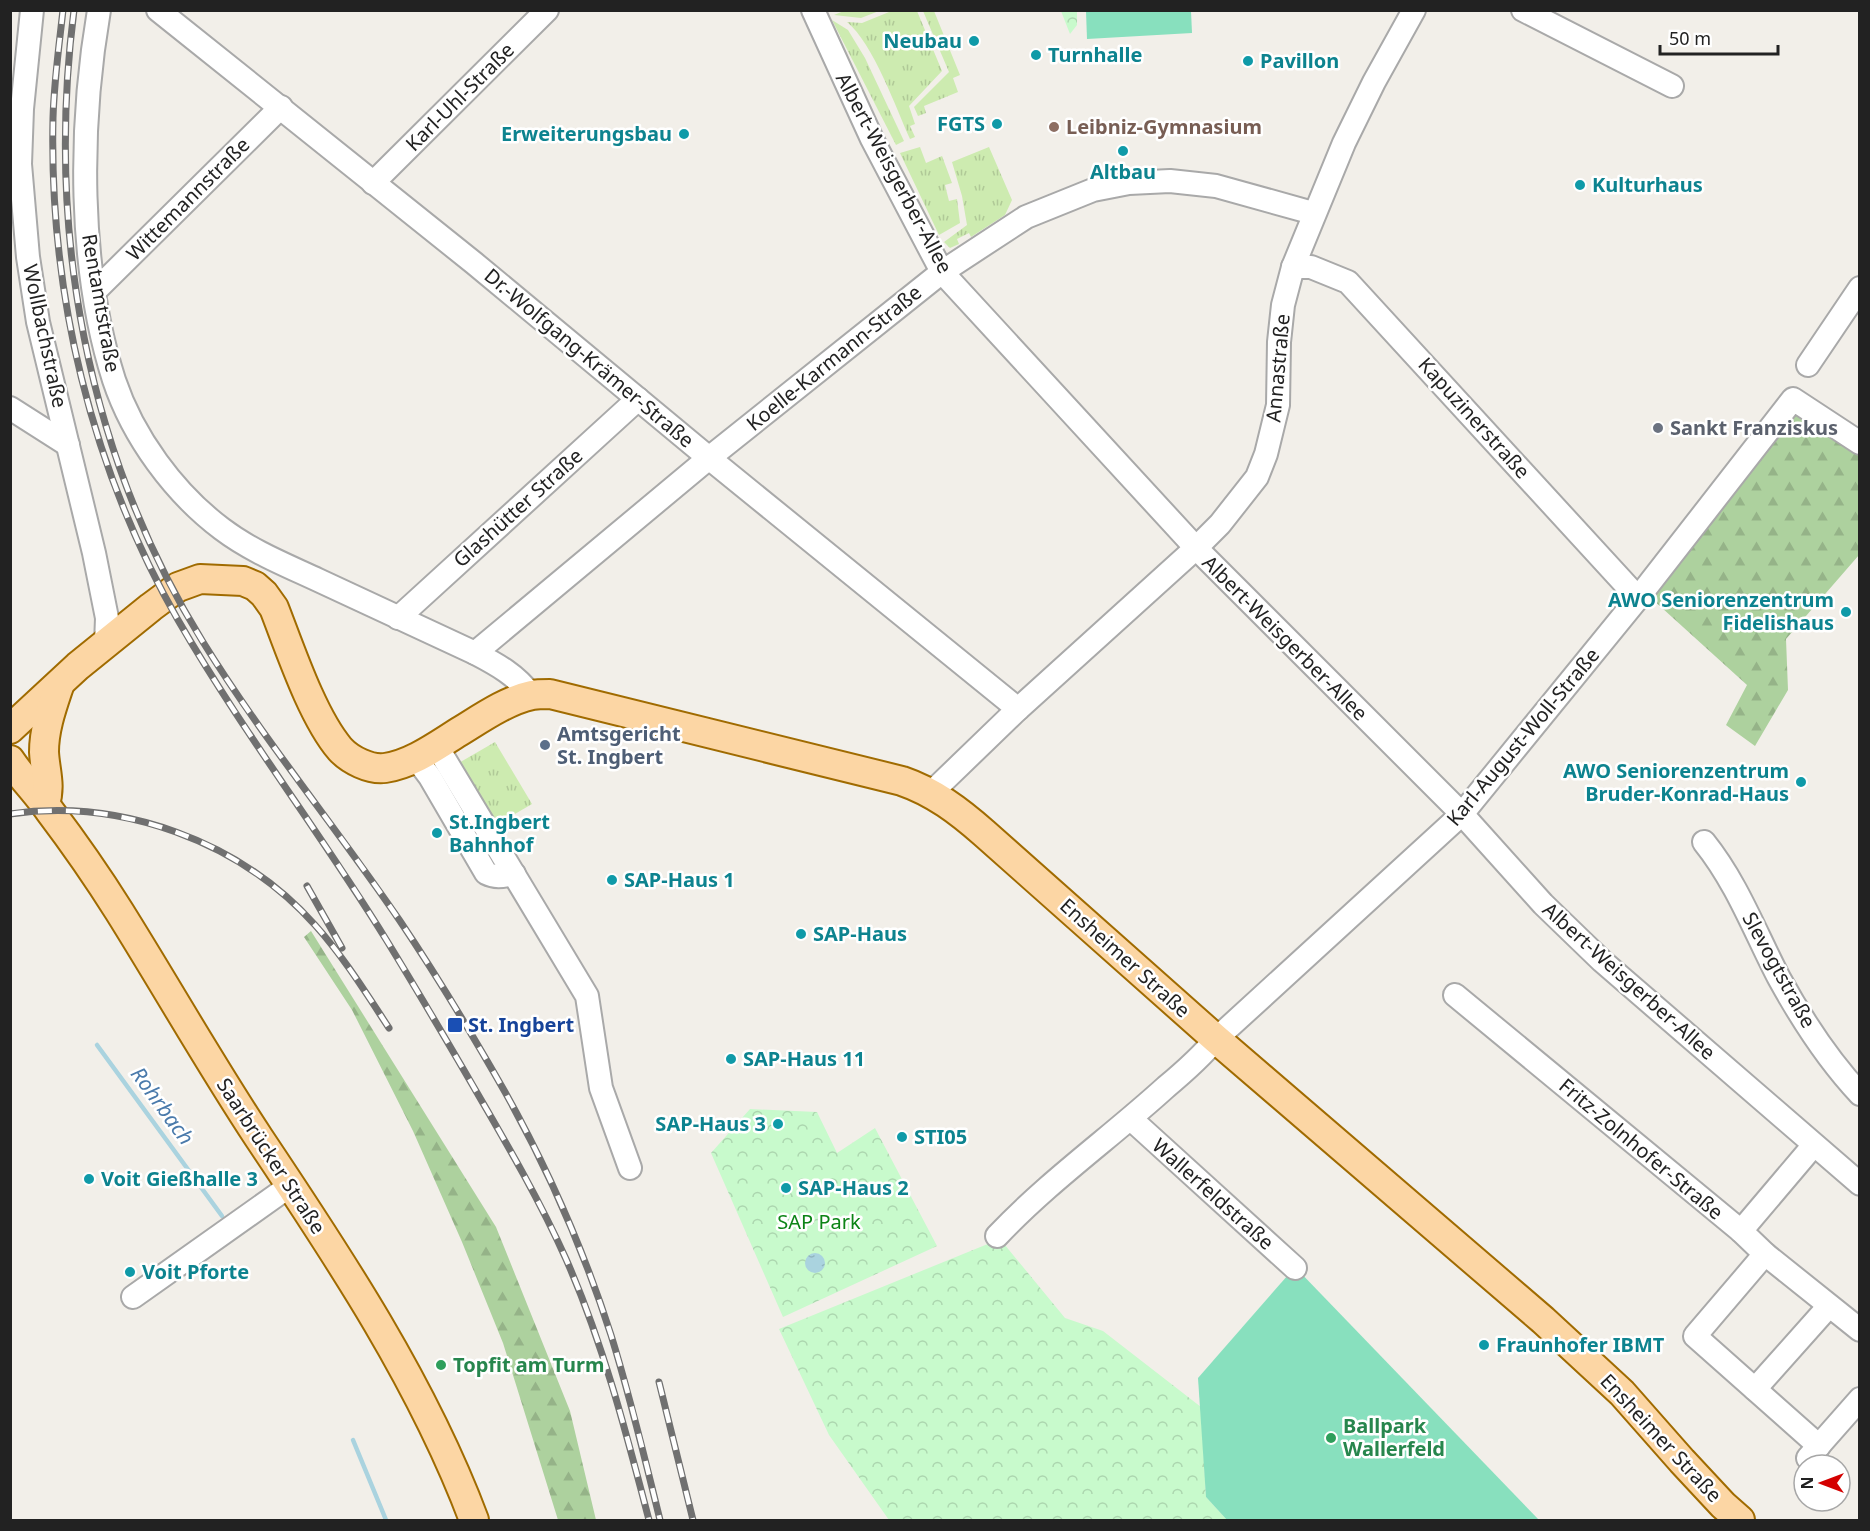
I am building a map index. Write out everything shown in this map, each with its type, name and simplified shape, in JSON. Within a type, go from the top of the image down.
[{"type":"main road","name":"Ensheimer Straße","points":[[106,644],[178,587],[200,579],[243,581],[255,586],[274,608],[315,708],[340,749],[351,759],[382,768],[426,751],[476,721],[531,695],[550,694],[902,781],[931,793],[954,808],[984,833],[1216,1039],[1543,1320],[1622,1393],[1695,1475],[1740,1521]]},
{"type":"main road","points":[[10,729],[78,666],[106,644]]},
{"type":"main road","points":[[10,789],[45,804],[49,784],[45,745],[50,714],[59,685]]},
{"type":"main road","name":"Saarbrücker Straße","points":[[10,760],[45,804],[119,910],[163,986],[291,1185],[399,1360],[445,1452],[474,1521]]},
{"type":"street","name":"Wollbachstraße","points":[[32,10],[22,109],[20,164],[23,208],[38,322],[79,484],[106,611],[106,644]]},
{"type":"street","name":"Rentamtstraße","points":[[99,10],[87,115],[84,167],[89,248],[104,340],[115,381],[132,421],[154,458],[202,512],[223,530],[251,547],[507,670],[531,695]]},
{"type":"street","name":"Dr.-Wolfgang-Krämer-Straße","points":[[159,10],[474,262],[709,458],[1018,709]]},
{"type":"street","name":"Karl-Uhl-Straße","points":[[373,183],[547,10]]},
{"type":"street","name":"Annastraße","points":[[931,793],[1018,709],[1196,548],[1220,524],[1257,477],[1266,454],[1278,405],[1279,342],[1283,305],[1293,267],[1313,213],[1374,82],[1414,10]]},
{"type":"street","points":[[1523,10],[1672,86]]},
{"type":"street","name":"Albert-Weisgerber-Allee","points":[[814,11],[872,139],[942,272],[1196,548],[1462,814],[1538,899],[1602,961],[1813,1146],[1860,1184]]},
{"type":"street","name":"Wittemannstraße","points":[[95,291],[281,107]]},
{"type":"street","name":"Koelle-Karmann-Straße","points":[[475,653],[709,458],[942,272],[1026,217],[1094,190],[1129,183],[1170,181],[1216,186],[1313,213]]},
{"type":"street","name":"Kapuzinerstraße","points":[[1293,267],[1311,267],[1348,282],[1638,598]]},
{"type":"street","points":[[1808,365],[1860,288]]},
{"type":"street","name":"Glashütter Straße","points":[[398,618],[638,399]]},
{"type":"street","name":"Karl-August-Woll-Straße","points":[[1216,1039],[1462,814],[1638,598],[1792,399],[1860,443]]},
{"type":"street","points":[[10,408],[68,445]]},
{"type":"street","points":[[426,751],[430,777],[486,873],[501,877],[514,874]]},
{"type":"street","points":[[426,751],[514,874],[586,996],[601,1088],[630,1168]]},
{"type":"street","name":"Slevogtstraße","points":[[1704,843],[1723,866],[1780,979],[1801,1014],[1839,1069],[1860,1094]]},
{"type":"street","name":"Fritz-Zolnhofer-Straße","points":[[1455,995],[1741,1231],[1813,1146]]},
{"type":"street","points":[[997,1236],[1043,1191],[1131,1119],[1203,1054],[1216,1039]]},
{"type":"street","name":"Wallerfeldstraße","points":[[1131,1119],[1295,1268]]},
{"type":"street","points":[[133,1297],[291,1185]]},
{"type":"street","points":[[1741,1231],[1765,1254],[1860,1330]]},
{"type":"street","points":[[1765,1254],[1695,1336],[1755,1389],[1813,1452],[1860,1399]]},
{"type":"street","points":[[1755,1389],[1829,1306]]},
{"type":"green space","points":[[846,10],[879,11],[861,18],[834,15]]},
{"type":"green space","points":[[894,10],[917,11],[942,71],[909,106],[915,124],[910,126],[915,137],[910,139],[875,60],[857,32],[847,22],[862,23]]},
{"type":"green space","points":[[923,11],[934,11],[960,75],[953,78],[958,92],[924,106],[926,113],[918,116],[914,107],[949,72]]},
{"type":"green space","points":[[1061,11],[1077,11],[1077,25],[1070,34]]},
{"type":"green space","points":[[1086,11],[1191,11],[1192,33],[1087,39]]},
{"type":"green space","points":[[832,20],[848,30],[865,58],[904,141],[896,145]]},
{"type":"green space","points":[[920,147],[926,163],[942,156],[952,183],[945,185],[949,201],[957,199],[960,223],[939,235],[900,153]]},
{"type":"green space","points":[[989,147],[1012,200],[1005,215],[971,237],[969,233],[957,239],[959,244],[950,248],[944,242],[967,225],[962,196],[952,162]]},
{"type":"green space","points":[[1794,411],[1859,450],[1859,555],[1786,639],[1788,690],[1755,746],[1726,725],[1747,685],[1651,598]]},
{"type":"green space","points":[[495,742],[532,804],[494,826],[457,764]]},
{"type":"green space","points":[[311,931],[496,1227],[570,1411],[596,1520],[558,1520],[503,1343],[462,1242],[413,1131],[352,1010],[304,937]]},
{"type":"green space","name":"SAP Park","points":[[750,1109],[817,1112],[837,1153],[875,1128],[937,1246],[783,1317],[711,1153]]},
{"type":"green space","points":[[1000,1239],[1065,1318],[1103,1331],[1201,1407],[1206,1497],[1227,1520],[889,1520],[829,1435],[779,1329]]},
{"type":"green space","name":"Ballpark Wallerfeld","points":[[1295,1267],[1539,1520],[1227,1520],[1206,1497],[1198,1378]]},
{"type":"water","points":[[815,1253],[822,1256],[825,1263],[822,1270],[815,1273],[808,1270],[805,1263],[808,1256]]},
{"type":"waterway","name":"Rohrbach","points":[[97,1045],[222,1216]]},
{"type":"waterway","name":"Rohrbach","points":[[353,1440],[386,1520]]},
{"type":"railway","points":[[63,10],[53,118],[54,184],[59,249],[68,314],[81,378],[99,441],[121,502],[147,562],[178,620],[228,702],[387,941],[535,1195],[566,1259],[591,1323],[622,1421],[649,1520]]},
{"type":"railway","points":[[74,10],[67,93],[66,175],[72,257],[84,338],[103,417],[130,494],[163,570],[203,642],[250,713],[414,942],[467,1027],[521,1121],[564,1211],[611,1335],[660,1520]]},
{"type":"railway","points":[[10,814],[52,811],[94,813],[136,820],[176,832],[215,849],[251,870],[285,895],[315,925],[345,962],[389,1028]]},
{"type":"railway","points":[[307,886],[342,948]]},
{"type":"railway","points":[[659,1382],[693,1520]]},
{"type":"place","name":"Neubau","points":[[974,41]]},
{"type":"place","name":"Turnhalle","points":[[1036,55]]},
{"type":"place","name":"Pavillon","points":[[1248,61]]},
{"type":"place","name":"FGTS","points":[[997,124]]},
{"type":"place","name":"Leibniz-Gymnasium","points":[[1054,127]]},
{"type":"place","name":"Erweiterungsbau","points":[[684,134]]},
{"type":"place","name":"Altbau","points":[[1123,151]]},
{"type":"place","name":"Kulturhaus","points":[[1580,185]]},
{"type":"place","name":"Sankt Franziskus","points":[[1658,428]]},
{"type":"place","name":"AWO Seniorenzentrum Fidelishaus","points":[[1846,612]]},
{"type":"place","name":"Amtsgericht St. Ingbert","points":[[545,745]]},
{"type":"place","name":"AWO Seniorenzentrum Bruder-Konrad-Haus","points":[[1801,782]]},
{"type":"place","name":"St.Ingbert Bahnhof","points":[[437,833]]},
{"type":"place","name":"SAP-Haus 1","points":[[612,880]]},
{"type":"place","name":"SAP-Haus","points":[[801,934]]},
{"type":"place","name":"St. Ingbert","points":[[455,1025]]},
{"type":"place","name":"SAP-Haus 11","points":[[731,1059]]},
{"type":"place","name":"SAP-Haus 3","points":[[778,1124]]},
{"type":"place","name":"STI05","points":[[902,1137]]},
{"type":"place","name":"Voit Gießhalle 3","points":[[89,1179]]},
{"type":"place","name":"SAP-Haus 2","points":[[786,1188]]},
{"type":"place","name":"Voit Pforte","points":[[130,1272]]},
{"type":"place","name":"Fraunhofer IBMT","points":[[1484,1345]]},
{"type":"place","name":"Topfit am Turm","points":[[441,1365]]},
{"type":"place","name":"Ballpark Wallerfeld","points":[[1331,1438]]}]
